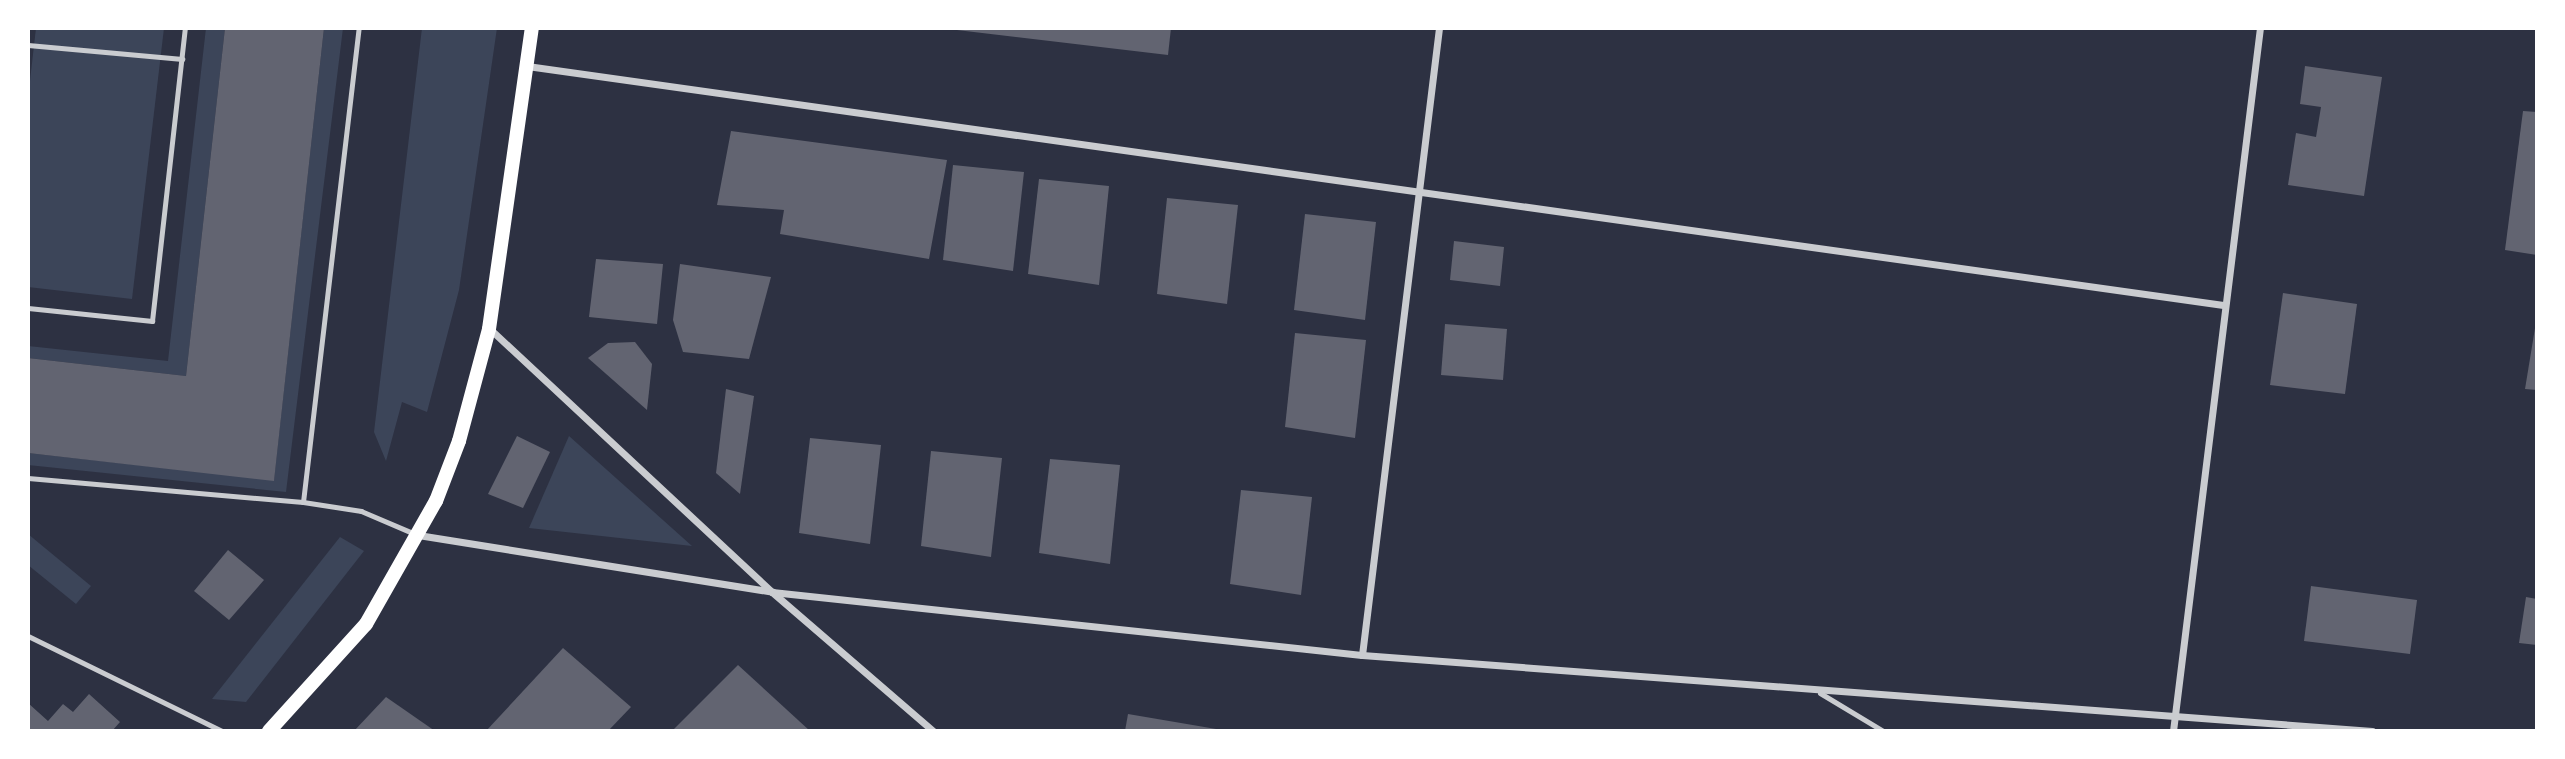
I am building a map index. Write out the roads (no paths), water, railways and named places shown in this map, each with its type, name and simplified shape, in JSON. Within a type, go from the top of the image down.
[{"type":"main road","points":[[269,731],[366,624],[418,535],[459,441],[489,328],[532,28]]},
{"type":"street","points":[[1362,655],[1414,190],[1439,28]]},
{"type":"street","points":[[2173,731],[2223,305],[2260,28]]},
{"type":"street","points":[[527,66],[2223,305]]},
{"type":"street","points":[[489,328],[772,592],[933,731]]},
{"type":"street","points":[[418,535],[772,592],[1362,655],[1820,693],[2372,731]]},
{"type":"lane","points":[[28,308],[152,321],[185,28]]},
{"type":"lane","points":[[303,502],[359,28]]},
{"type":"lane","points":[[28,45],[182,59]]},
{"type":"lane","points":[[28,478],[303,502],[361,511],[418,535]]},
{"type":"lane","points":[[28,636],[222,731]]},
{"type":"lane","points":[[1820,693],[1883,731]]}]
